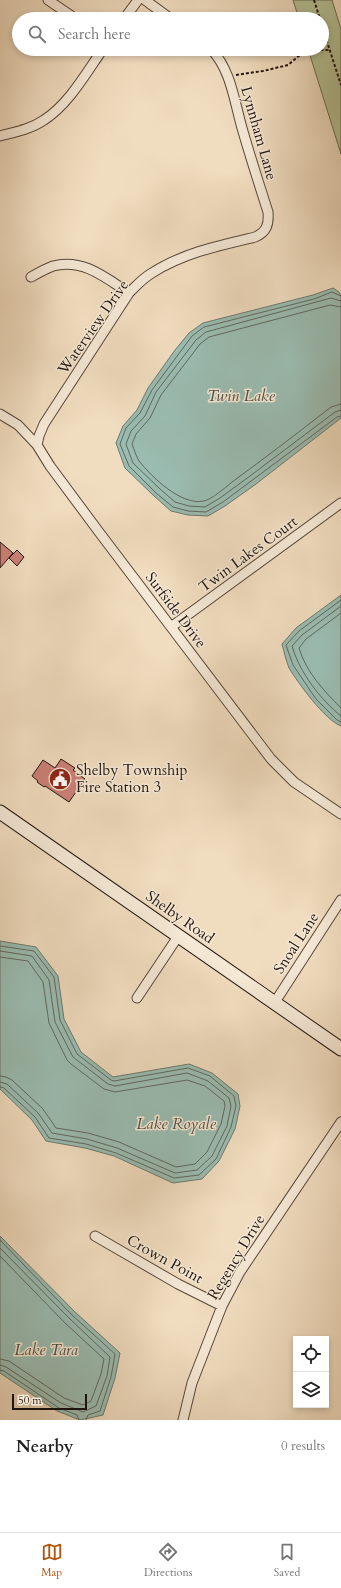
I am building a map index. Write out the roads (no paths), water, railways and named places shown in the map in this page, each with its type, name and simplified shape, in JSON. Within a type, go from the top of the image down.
[{"type":"street","points":[[48,0],[66,12]]},
{"type":"street","points":[[129,12],[138,0]]},
{"type":"street","points":[[145,0],[161,12]]},
{"type":"street","points":[[0,136],[28,128],[44,120],[56,110],[72,92],[98,56]]},
{"type":"street","name":"Lynnham Lane","points":[[216,56],[227,75],[268,212],[269,219],[266,229]]},
{"type":"street","name":"Waterview Drive","points":[[37,445],[44,424],[129,293],[153,272],[175,261],[220,246],[256,237],[266,229]]},
{"type":"street","points":[[31,277],[52,266],[67,264],[80,266],[97,272],[129,293]]},
{"type":"street","name":"Surfside Drive","points":[[0,414],[18,425],[37,445],[50,466],[68,490],[258,743],[281,770],[294,782],[341,814]]},
{"type":"street","name":"Twin Lakes Court","points":[[171,627],[341,503]]},
{"type":"street","name":"Shelby Road","points":[[0,812],[341,1049]]},
{"type":"street","name":"Snoal Lane","points":[[274,1002],[341,900]]},
{"type":"street","points":[[137,998],[179,935]]},
{"type":"street","name":"Regency Drive","points":[[183,1420],[192,1383],[222,1306],[250,1255],[341,1122]]},
{"type":"street","name":"Crown Point","points":[[95,1236],[178,1284],[222,1306]]},
{"type":"water","name":"Twin Lake","points":[[333,288],[339,292],[341,296],[341,418],[256,484],[208,516],[188,515],[171,511],[125,468],[116,443],[123,426],[137,410],[148,388],[175,350],[189,333],[203,323],[313,295]]},
{"type":"water","points":[[341,595],[341,726],[327,717],[299,683],[289,668],[282,644],[296,628]]},
{"type":"water","name":"Lake Royale","points":[[0,941],[36,947],[58,976],[64,1019],[81,1052],[113,1077],[189,1064],[212,1073],[238,1094],[240,1106],[235,1129],[219,1161],[202,1179],[173,1183],[114,1156],[85,1148],[46,1141],[32,1120],[0,1089]]},
{"type":"water","name":"Lake Tara","points":[[0,1236],[75,1312],[120,1353],[115,1378],[103,1415],[80,1420],[57,1411],[0,1373]]},
{"type":"place","name":"Shelby Township Fire Station 3","points":[[60,779]]}]
